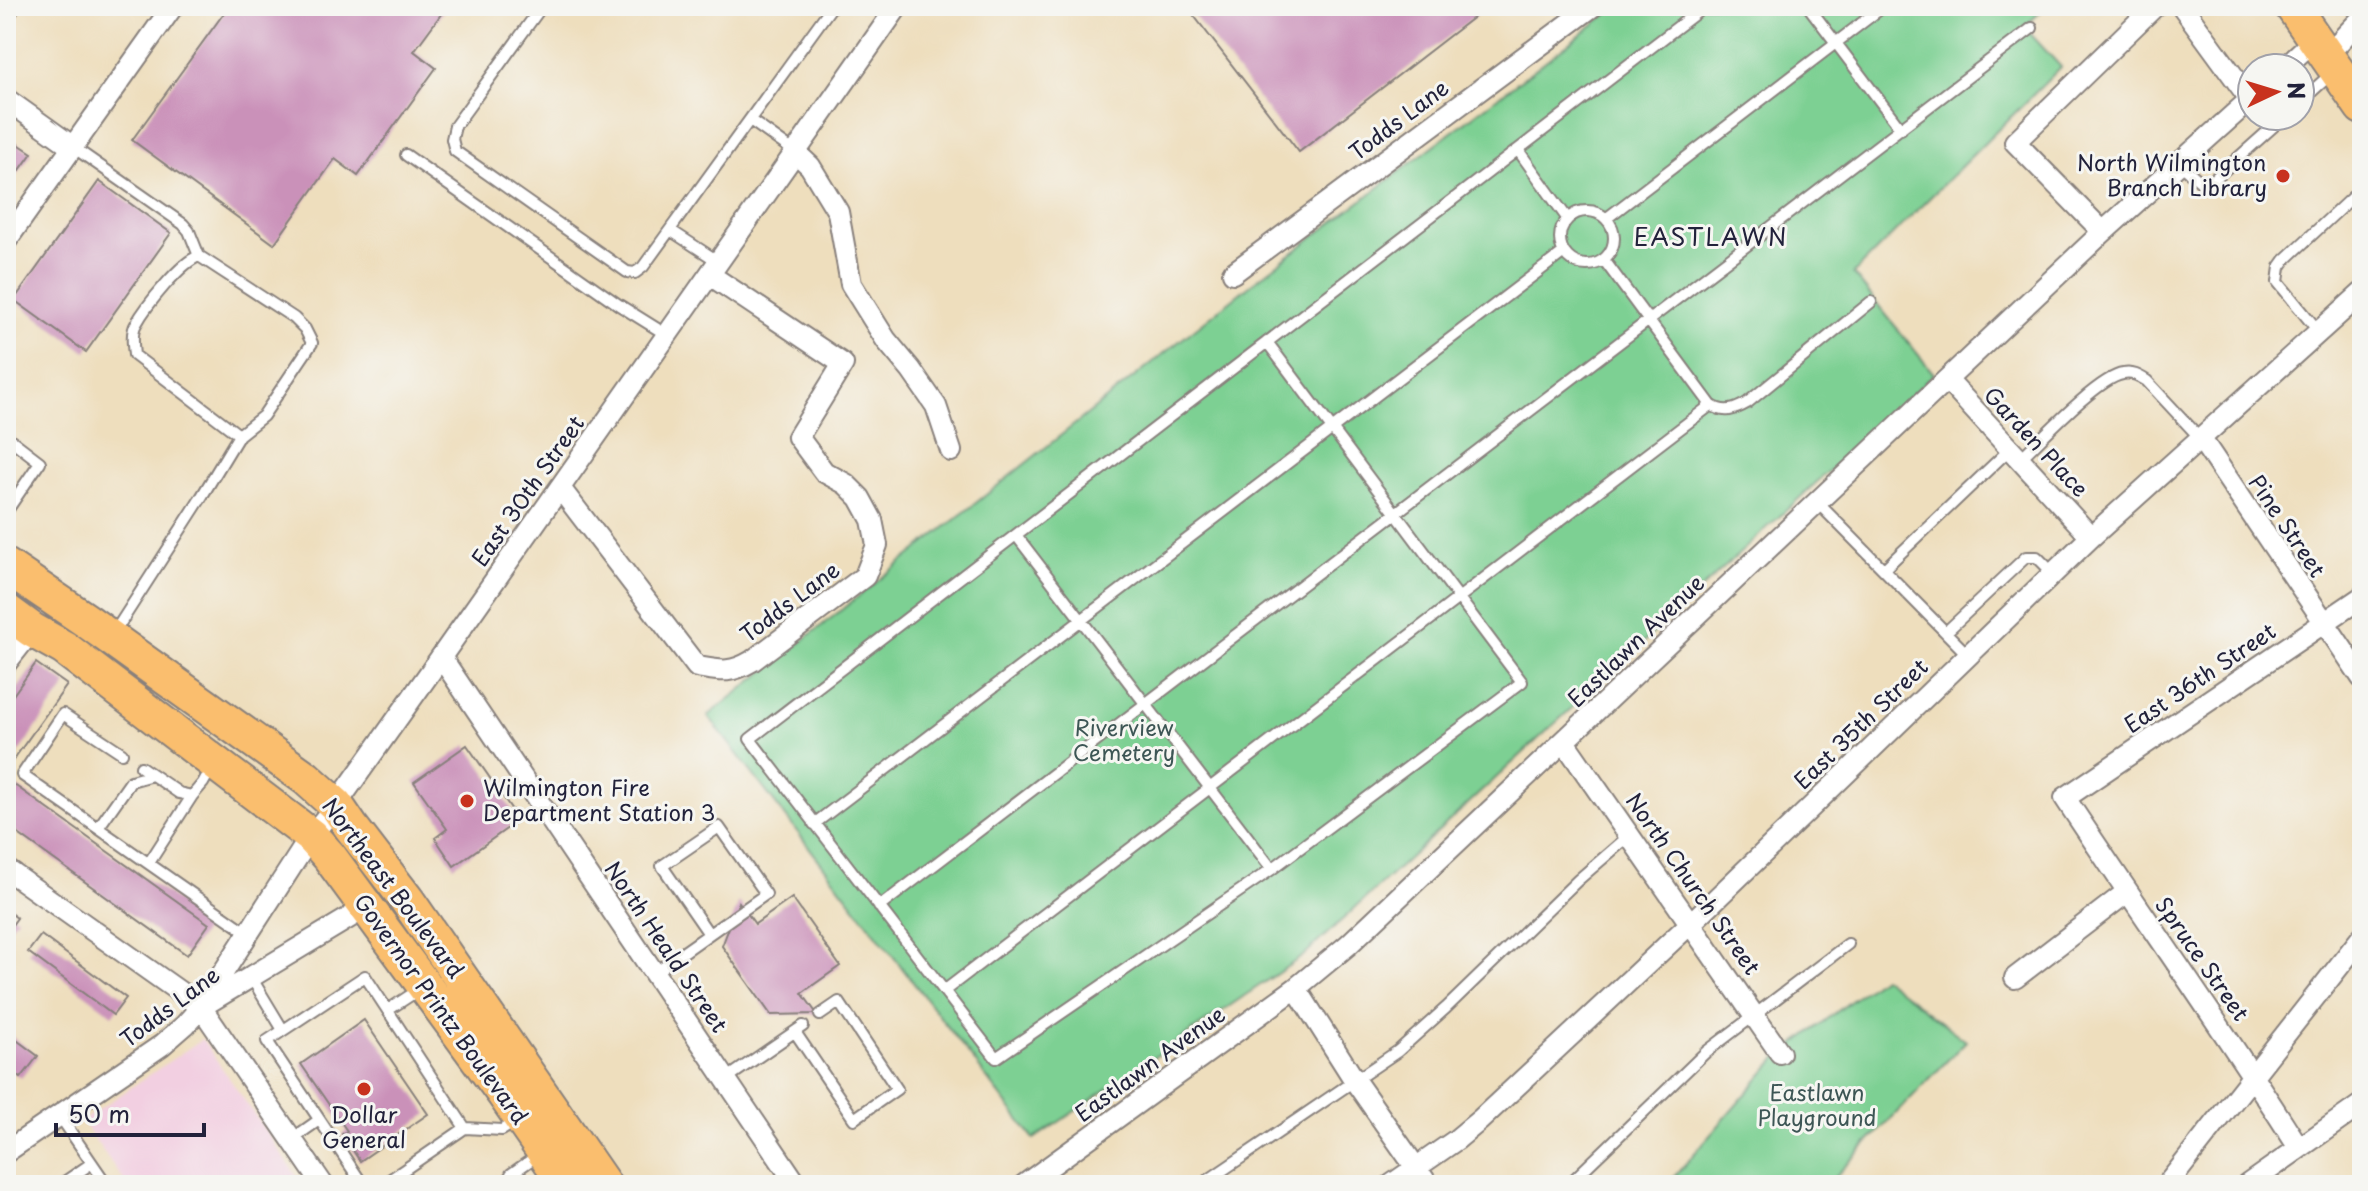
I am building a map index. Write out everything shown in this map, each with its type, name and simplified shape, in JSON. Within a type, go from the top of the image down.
[{"type":"main road","points":[[2292,6],[2362,107]]},
{"type":"main road","name":"Northeast Boulevard","points":[[6,566],[306,778],[336,805],[407,900],[604,1185]]},
{"type":"main road","name":"Northeast Boulevard","points":[[19,621],[64,648],[311,836]]},
{"type":"main road","name":"Governor Printz Boulevard","points":[[311,836],[367,907],[521,1118],[564,1184]]},
{"type":"street","points":[[6,241],[16,219],[73,147],[173,6]]},
{"type":"street","name":"East 30th Street","points":[[201,1007],[311,836],[441,657],[898,6]]},
{"type":"street","points":[[2103,232],[2015,142],[2155,6]]},
{"type":"street","points":[[2182,6],[2236,78]]},
{"type":"street","name":"Todds Lane","points":[[1233,273],[1585,8]]},
{"type":"street","points":[[2316,58],[2326,55],[2362,18]]},
{"type":"street","points":[[6,99],[73,147]]},
{"type":"street","name":"Eastlawn Avenue","points":[[1024,1185],[1296,988],[1348,945],[2103,232],[2236,112]]},
{"type":"street","points":[[795,152],[810,166],[838,212],[851,284],[886,340],[936,406],[951,451]]},
{"type":"street","name":"Todds Lane","points":[[560,488],[697,667],[737,670],[865,576],[877,545],[872,520],[860,498],[846,484],[824,472],[798,437],[843,364],[714,268]]},
{"type":"street","name":"East 35th Street","points":[[1391,1185],[1480,1120],[1691,923],[2091,537],[2362,293]]},
{"type":"street","name":"Garden Place","points":[[1947,380],[2091,537]]},
{"type":"street","name":"Pine Street","points":[[2201,439],[2362,678]]},
{"type":"street","name":"East 36th Street","points":[[2065,798],[2362,597]]},
{"type":"street","points":[[6,663],[19,621]]},
{"type":"street","name":"North Heald Street","points":[[441,657],[797,1185]]},
{"type":"street","name":"North Church Street","points":[[1565,743],[1780,1053]]},
{"type":"street","name":"Spruce Street","points":[[2065,798],[2299,1148]]},
{"type":"street","points":[[6,869],[201,1007],[323,1185]]},
{"type":"street","points":[[2015,978],[2127,892]]},
{"type":"street","name":"Todds Lane","points":[[6,1152],[162,1045],[201,1007],[367,907]]},
{"type":"street","points":[[2167,1185],[2362,937]]},
{"type":"street","points":[[1296,988],[1355,1081],[1428,1185]]},
{"type":"street","points":[[2247,1185],[2362,1104]]},
{"type":"lane","points":[[6,19],[16,6]]},
{"type":"lane","points":[[542,6],[455,126],[452,139],[455,151],[627,272],[635,273],[643,267],[832,6]]},
{"type":"lane","points":[[1267,342],[1522,682],[1272,869],[996,1058],[750,739],[1267,342],[1518,150],[1705,6]]},
{"type":"lane","points":[[1808,6],[1901,129]]},
{"type":"lane","points":[[1607,218],[1884,6]]},
{"type":"lane","points":[[879,907],[2032,28]]},
{"type":"lane","points":[[2316,75],[2326,55]]},
{"type":"lane","points":[[750,120],[795,152]]},
{"type":"lane","points":[[2179,163],[2203,184],[2211,182],[2267,132]]},
{"type":"lane","points":[[73,147],[176,218],[189,231],[199,256],[294,318],[305,329],[312,343],[263,416],[239,435],[110,638]]},
{"type":"lane","points":[[1518,150],[1567,218]]},
{"type":"lane","points":[[406,155],[619,305],[667,335]]},
{"type":"lane","points":[[2320,332],[2278,282],[2280,267],[2362,188]]},
{"type":"lane","points":[[1592,210],[1607,218],[1615,235],[1611,253],[1604,260],[1596,264],[1578,264],[1564,252],[1560,234],[1567,218],[1592,210]]},
{"type":"lane","points":[[670,230],[714,268]]},
{"type":"lane","points":[[814,824],[1564,252]]},
{"type":"lane","points":[[199,256],[179,268],[134,327],[134,355],[239,435]]},
{"type":"lane","points":[[1604,260],[1717,409],[1732,411],[1747,403],[1871,302]]},
{"type":"lane","points":[[1884,569],[2015,454],[2103,383],[2125,373],[2147,381],[2201,439]]},
{"type":"lane","points":[[944,991],[1711,405]]},
{"type":"lane","points":[[6,436],[40,462],[6,512]]},
{"type":"lane","points":[[1817,502],[1968,655]]},
{"type":"lane","points":[[1016,535],[1272,869]]},
{"type":"lane","points":[[1946,632],[2026,557],[2037,557],[2053,573]]},
{"type":"lane","points":[[122,753],[63,714],[22,775],[248,933]]},
{"type":"lane","points":[[149,863],[215,762]]},
{"type":"lane","points":[[141,767],[179,793],[192,796]]},
{"type":"lane","points":[[98,828],[131,781],[152,775]]},
{"type":"lane","points":[[654,973],[766,894],[719,827],[662,866],[709,934]]},
{"type":"lane","points":[[1201,1185],[1398,1051],[1578,880],[1630,835]]},
{"type":"lane","points":[[1568,1185],[1706,1052],[1848,944]]},
{"type":"lane","points":[[363,1185],[267,1041],[365,976],[465,1128]]},
{"type":"lane","points":[[251,977],[283,1030]]},
{"type":"lane","points":[[388,1010],[425,986]]},
{"type":"lane","points":[[726,1079],[799,1029],[854,1119],[897,1089],[839,1002],[820,1015]]},
{"type":"lane","points":[[59,1115],[107,1185]]},
{"type":"lane","points":[[382,1185],[465,1128],[502,1130],[521,1118]]},
{"type":"lane","points":[[292,1139],[319,1120]]},
{"type":"lane","points":[[519,1185],[511,1174],[543,1151]]},
{"type":"lane","points":[[60,1185],[92,1163]]},
{"type":"shaded area","points":[[202,1039],[303,1185],[127,1185],[82,1121]]},
{"type":"green space","name":"Riverview Cemetery","points":[[1618,6],[2047,6],[2024,27],[2061,67],[1853,274],[1934,374],[1303,956],[1034,1139],[708,716],[1250,285]]},
{"type":"green space","name":"Eastlawn Playground","points":[[1882,977],[1966,1041],[1827,1185],[1667,1185],[1777,1058]]},
{"type":"building","points":[[229,6],[447,6],[414,51],[436,68],[358,176],[335,159],[274,244],[132,140]]},
{"type":"building","points":[[1488,6],[1299,152],[1188,8]]},
{"type":"building","points":[[6,136],[32,153],[10,184],[6,181]]},
{"type":"building","points":[[99,181],[171,233],[86,352],[14,300]]},
{"type":"building","points":[[36,663],[67,685],[6,770],[6,705]]},
{"type":"building","name":"Wilmington Fire Department Station 3","points":[[467,745],[519,820],[454,866],[435,838],[447,829],[414,782]]},
{"type":"building","points":[[6,779],[209,924],[187,955],[6,825]]},
{"type":"building","points":[[792,898],[840,966],[802,993],[817,1014],[771,1015],[722,946],[739,902],[755,924]]},
{"type":"building","points":[[6,910],[17,918],[6,933]]},
{"type":"building","points":[[41,935],[126,998],[113,1015],[28,952]]},
{"type":"building","name":"Dollar General","points":[[364,1020],[428,1114],[360,1161],[342,1134],[347,1131],[301,1064]]},
{"type":"building","points":[[6,1032],[38,1056],[21,1078],[6,1067]]},
{"type":"place","name":"North Wilmington Branch Library","points":[[2283,176]]},
{"type":"place","name":"Wilmington Fire Department Station 3","points":[[467,801]]},
{"type":"place","name":"Dollar General","points":[[364,1089]]},
{"type":"district","name":"EASTLAWN","points":[[1711,238]]}]
